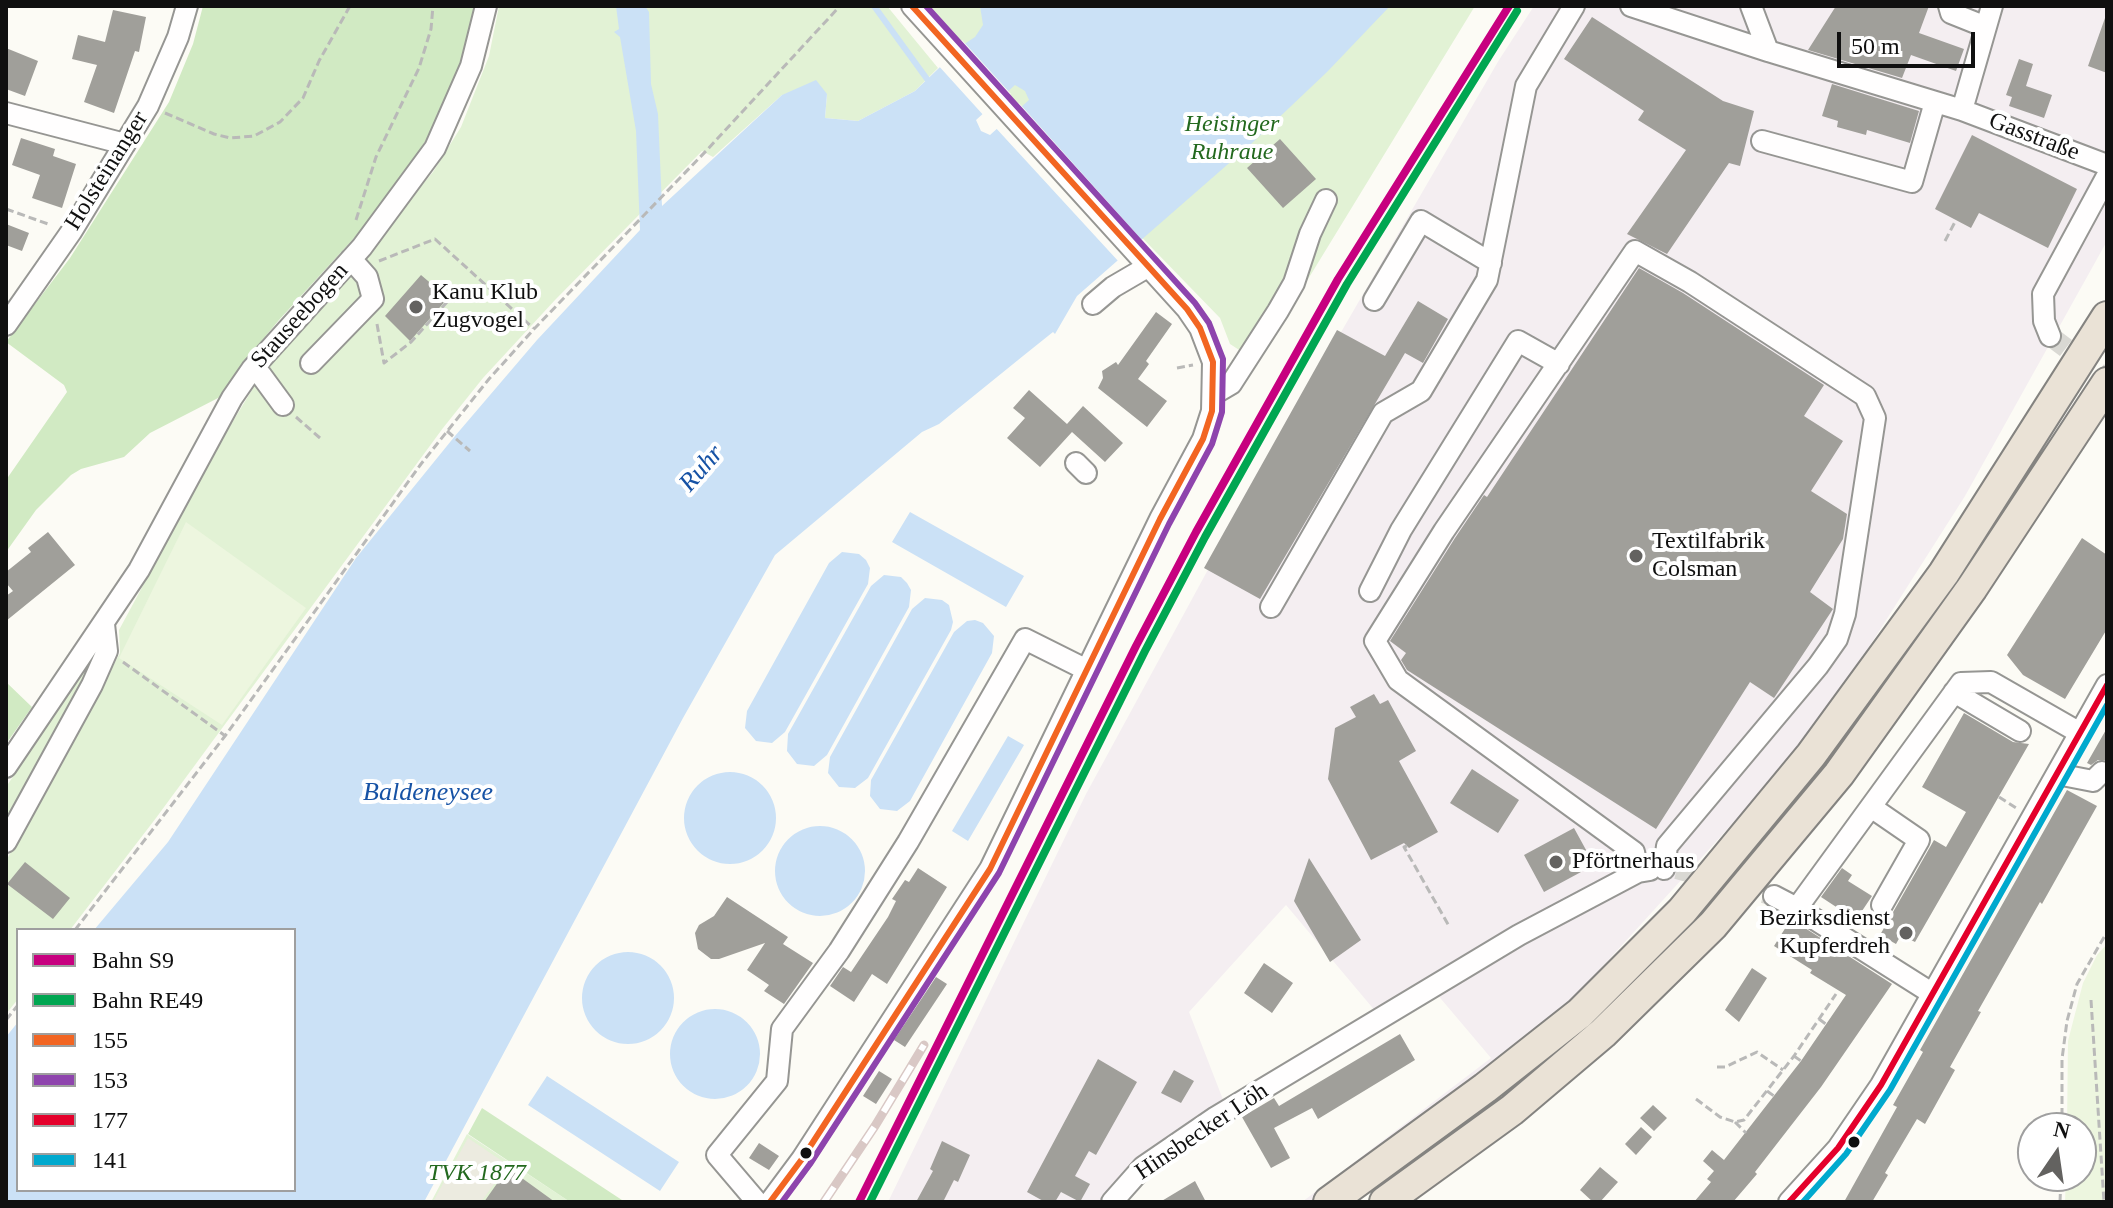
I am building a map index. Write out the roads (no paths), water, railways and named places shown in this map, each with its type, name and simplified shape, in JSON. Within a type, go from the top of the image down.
[{"type":"highway","points":[[1329,1202],[1485,1088],[1580,1013],[1682,911],[1811,755],[1944,573],[2107,317]]},
{"type":"highway","points":[[1385,1202],[1512,1110],[1603,1033],[1713,925],[1839,774],[1972,588],[2107,383]]},
{"type":"street","name":"Holsteinanger","points":[[6,325],[71,232],[148,106],[178,37],[187,6]]},
{"type":"street","name":"Stauseebogen","points":[[6,767],[139,570],[209,436],[252,369],[356,253],[435,148],[471,66],[486,6]]},
{"type":"street","points":[[770,1202],[802,1159],[990,869],[1160,519],[1203,439],[1214,394],[1213,362],[1200,328],[1187,309],[912,6]]},
{"type":"street","points":[[1271,607],[1383,413],[1421,391],[1487,280],[1526,86],[1574,6]]},
{"type":"street","name":"Gasstraße","points":[[1631,6],[1962,110],[2107,165]]},
{"type":"street","points":[[1751,6],[1768,51]]},
{"type":"street","points":[[1949,6],[1951,13],[1986,27]]},
{"type":"street","points":[[1962,110],[1992,6]]},
{"type":"street","points":[[1762,141],[1912,182],[1935,102]]},
{"type":"street","points":[[6,113],[125,144]]},
{"type":"street","name":"Gasstraße","points":[[2050,336],[2044,321],[2043,294],[2107,176]]},
{"type":"street","points":[[1214,394],[1231,384],[1278,311],[1294,283],[1310,234],[1326,200]]},
{"type":"street","points":[[1374,300],[1421,221],[1491,263]]},
{"type":"street","name":"Hinsbecker Löh","points":[[1112,1202],[1143,1167],[1216,1117],[1450,975],[1638,872],[1670,869],[1667,846],[1818,666],[1837,639],[1845,614],[1875,418],[1865,396],[1690,282],[1635,251],[1559,364]]},
{"type":"street","points":[[311,363],[373,299],[356,253]]},
{"type":"street","points":[[1093,304],[1113,287],[1149,266]]},
{"type":"street","points":[[1370,591],[1401,530],[1518,341],[1559,364],[1444,531],[1375,641],[1398,680],[1634,852],[1638,872]]},
{"type":"street","points":[[252,369],[261,375],[283,405]]},
{"type":"street","points":[[6,842],[92,685],[107,651],[104,624]]},
{"type":"street","points":[[757,1202],[717,1155],[777,1081],[782,1029],[839,951],[908,842],[1025,639],[1087,670]]},
{"type":"street","points":[[1797,908],[1961,683],[1991,682],[2080,733]]},
{"type":"street","points":[[1789,1202],[1823,1167],[1881,1085],[2106,691]]},
{"type":"street","points":[[1954,692],[2020,731]]},
{"type":"street","points":[[2057,774],[2101,780]]},
{"type":"street","points":[[1871,807],[1919,840],[1882,905]]},
{"type":"street","points":[[1774,896],[1933,994]]},
{"type":"water","name":"Baldeneysee","points":[[616,6],[645,6],[649,12],[651,84],[658,114],[662,206],[782,95],[816,80],[827,94],[825,118],[858,121],[915,91],[975,37],[983,25],[980,6],[1390,6],[1327,72],[1251,144],[1077,296],[1055,334],[1053,332],[939,424],[922,432],[775,555],[683,718],[424,1202],[6,1202],[6,1037],[16,1024],[16,1192],[296,1192],[296,928],[96,928],[168,842],[356,558],[537,340],[640,230],[636,131],[620,37],[614,32],[619,29]],"holes":[[[1015,85],[1025,91],[1029,100],[990,135],[981,131],[976,120]]]},
{"type":"water","points":[[910,512],[1024,576],[1006,607],[892,542]]},
{"type":"water","points":[[842,552],[859,554],[866,560],[870,568],[868,584],[785,732],[772,743],[756,741],[745,728],[747,711],[829,563]]},
{"type":"water","points":[[884,575],[901,577],[907,583],[911,590],[909,607],[827,755],[814,766],[797,764],[787,751],[788,734],[871,586]]},
{"type":"water","points":[[925,598],[942,600],[949,605],[953,622],[951,630],[868,778],[855,788],[839,787],[828,773],[830,757],[912,609]]},
{"type":"water","points":[[967,621],[983,623],[994,636],[992,653],[910,801],[897,811],[880,809],[870,796],[871,780],[954,632]]},
{"type":"water","points":[[1008,736],[1024,745],[968,841],[952,831]]},
{"type":"water","points":[[730,772],[748,776],[762,786],[772,800],[776,818],[772,836],[762,850],[748,860],[730,864],[712,860],[698,850],[688,836],[684,818],[688,800],[698,786],[712,776]]},
{"type":"water","points":[[820,826],[837,829],[852,839],[862,854],[865,871],[862,888],[852,903],[837,913],[820,916],[803,913],[788,903],[778,888],[775,871],[778,854],[788,839],[803,829]]},
{"type":"water","points":[[619,952],[637,952],[654,959],[667,972],[674,998],[667,1024],[654,1037],[637,1044],[619,1044],[602,1037],[589,1024],[582,1007],[582,989],[589,972],[602,959]]},
{"type":"water","points":[[706,1009],[724,1009],[740,1016],[753,1029],[760,1045],[760,1063],[753,1079],[740,1092],[724,1099],[706,1099],[690,1092],[677,1079],[670,1063],[670,1045],[677,1029],[690,1016]]},
{"type":"water","points":[[547,1076],[679,1162],[660,1191],[528,1105]]},
{"type":"waterway","points":[[874,6],[927,79]]},
{"type":"tunnel","points":[[2050,336],[2107,379]]},
{"type":"tunnel","points":[[1677,869],[1774,896]]},
{"type":"railway","points":[[824,1202],[924,1045]]},
{"type":"rail line","name":"S9","points":[[859,1202],[1196,532],[1338,279],[1509,6]]},
{"type":"rail line","name":"RE49","points":[[870,1202],[1205,537],[1347,284],[1517,11]]},
{"type":"place","name":"Kanu Klub Zugvogel","points":[[416,307]]},
{"type":"place","name":"Textilfabrik Colsman","points":[[1636,556]]},
{"type":"place","name":"Pförtnerhaus","points":[[1556,862]]},
{"type":"place","name":"Bezirksdienst Kupferdreh","points":[[1906,933]]},
{"type":"park label","name":"Heisinger Ruhraue","points":[[1232,139]]},
{"type":"park label","name":"TVK 1877","points":[[477,1174]]},
{"type":"water label","name":"Ruhr","points":[[702,469]]}]
